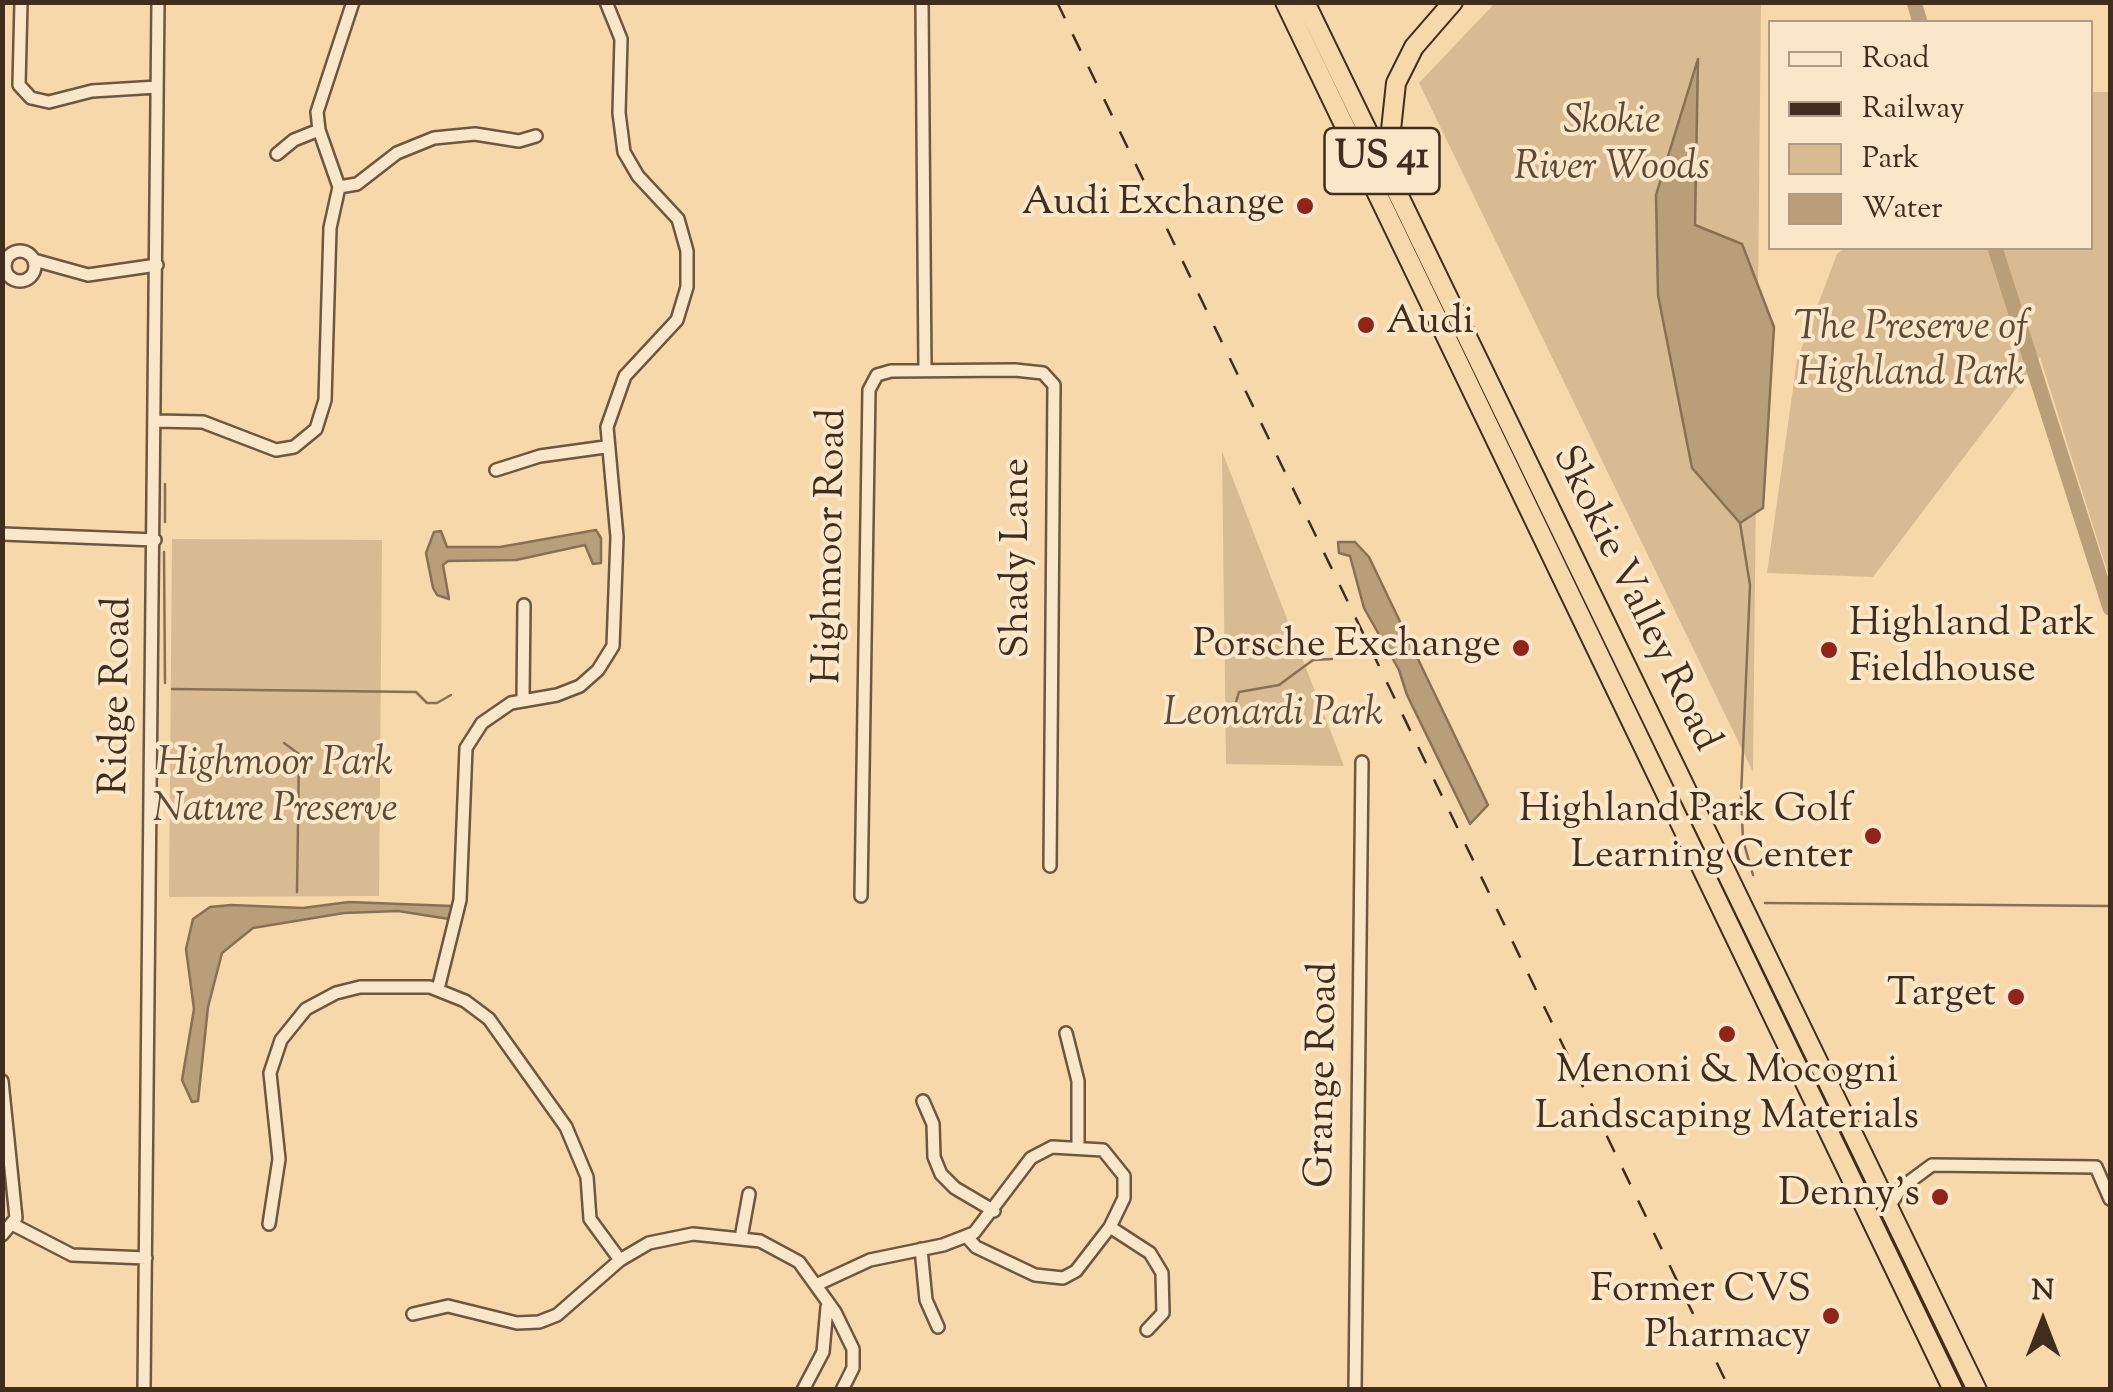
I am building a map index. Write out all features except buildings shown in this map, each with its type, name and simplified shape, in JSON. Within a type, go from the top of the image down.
[{"type":"highway","name":"Skokie Valley Road","points":[[1286,2],[1953,1390]]},
{"type":"highway","name":"Skokie Valley Road","points":[[1305,2],[1978,1390]]},
{"type":"highway","points":[[1453,2],[1404,63],[1392,103],[1390,139],[1458,320]]},
{"type":"highway","points":[[1940,1361],[1942,1390]]},
{"type":"street","points":[[20,2],[18,85],[31,98],[48,102],[92,91],[158,87]]},
{"type":"street","name":"Ridge Road","points":[[144,1390],[158,2]]},
{"type":"street","points":[[156,421],[204,422],[276,450],[294,447],[316,429],[325,400],[330,228],[340,187],[319,130],[319,97],[353,2]]},
{"type":"street","points":[[438,989],[459,906],[466,748],[490,715],[524,698],[569,692],[590,678],[605,661],[616,628],[617,526],[605,447],[611,407],[625,376],[677,320],[687,287],[687,251],[678,219],[638,176],[624,152],[619,113],[621,39],[606,2]]},
{"type":"street","points":[[922,2],[925,370]]},
{"type":"street","points":[[277,154],[294,140],[319,130]]},
{"type":"street","points":[[340,187],[357,184],[397,153],[434,138],[475,134],[519,140],[536,136]]},
{"type":"street","points":[[34,260],[88,275],[156,265]]},
{"type":"street","name":"Shady Lane","points":[[925,370],[1043,373],[1054,385],[1050,866]]},
{"type":"street","name":"Highmoor Road","points":[[860,896],[869,390],[877,375],[925,370]]},
{"type":"street","points":[[496,470],[540,456],[605,447]]},
{"type":"street","points":[[2,534],[155,540]]},
{"type":"street","points":[[524,605],[524,698]]},
{"type":"street","name":"Grange Road","points":[[1355,1390],[1362,762]]},
{"type":"street","points":[[269,1224],[279,1160],[270,1073],[280,1040],[317,1002],[360,987],[402,984],[438,989],[479,1010],[499,1031],[566,1127],[586,1180],[594,1227],[620,1260]]},
{"type":"street","points":[[1066,1033],[1078,1081],[1078,1146]]},
{"type":"street","points":[[2,1081],[16,1218],[2,1235]]},
{"type":"street","points":[[923,1101],[933,1124],[934,1157],[941,1174],[955,1188],[994,1211]]},
{"type":"street","points":[[816,1285],[870,1260],[968,1236],[994,1211],[1040,1152],[1078,1146],[1104,1150],[1124,1176],[1124,1198],[1110,1226],[1076,1271],[1048,1279],[976,1247],[968,1236]]},
{"type":"street","points":[[1889,1208],[1901,1188],[1932,1164],[2096,1166],[2110,1199]]},
{"type":"street","points":[[741,1238],[749,1194]]},
{"type":"street","points":[[12,1224],[72,1255],[146,1258]]},
{"type":"street","points":[[1110,1226],[1150,1253],[1162,1273],[1163,1312],[1147,1330]]},
{"type":"street","points":[[413,1314],[448,1306],[517,1324],[539,1322],[574,1303],[620,1260],[666,1238],[741,1238],[791,1255],[816,1285],[827,1307],[827,1336],[818,1364],[803,1390]]},
{"type":"street","points":[[922,1249],[926,1300],[938,1327]]},
{"type":"street","points":[[827,1307],[835,1312],[846,1333],[853,1368],[842,1390]]},
{"type":"street","points":[[827,1336],[846,1333]]},
{"type":"green space","name":"Skokie River Woods","points":[[1495,3],[1761,3],[1753,772],[1419,83]]},
{"type":"green space","name":"The Preserve of Highland Park","points":[[2093,92],[2110,92],[2110,580],[2040,357],[1873,577],[1767,573],[1797,360],[1842,250],[2093,250]]},
{"type":"green space","name":"Leonardi Park","points":[[1222,451],[1344,766],[1226,764]]},
{"type":"green space","name":"Highmoor Park Nature Preserve","points":[[172,539],[382,540],[379,896],[169,897]]},
{"type":"water","points":[[1698,59],[1695,225],[1742,244],[1774,327],[1763,508],[1740,523],[1692,468],[1658,295],[1656,195]]},
{"type":"water","points":[[596,530],[601,538],[601,563],[593,564],[585,545],[516,560],[448,561],[443,565],[449,599],[437,595],[433,588],[426,553],[434,532],[441,531],[447,547],[500,547]]},
{"type":"water","points":[[1338,542],[1355,542],[1369,557],[1488,805],[1470,824],[1407,695],[1399,670],[1364,608],[1350,556],[1339,553]]},
{"type":"water","points":[[349,902],[452,906],[449,919],[398,911],[344,913],[253,928],[222,953],[208,1007],[198,1101],[192,1102],[182,1080],[194,1009],[186,949],[193,919],[210,907],[303,908]]},
{"type":"waterway","points":[[1914,2],[1919,20]]},
{"type":"waterway","points":[[1996,250],[2110,608]]},
{"type":"waterway","points":[[165,484],[165,522]]},
{"type":"waterway","points":[[1740,523],[1750,585],[1741,796],[1743,840],[1753,875]]},
{"type":"waterway","points":[[164,552],[165,683]]},
{"type":"waterway","points":[[1226,714],[1233,712],[1239,692],[1279,685],[1313,660],[1332,659]]},
{"type":"waterway","points":[[172,689],[416,692],[427,703],[437,703],[451,695]]},
{"type":"waterway","points":[[284,743],[299,754],[297,892]]},
{"type":"waterway","points":[[1765,903],[2110,906]]},
{"type":"railway","points":[[1057,2],[1730,1390]]},
{"type":"place","name":"Audi Exchange","points":[[1305,206]]},
{"type":"place","name":"Audi","points":[[1366,325]]},
{"type":"place","name":"Porsche Exchange","points":[[1521,648]]},
{"type":"place","name":"Highland Park Fieldhouse","points":[[1829,650]]},
{"type":"place","name":"Highland Park Golf Learning Center","points":[[1873,836]]},
{"type":"place","name":"Target","points":[[2016,997]]},
{"type":"place","name":"Menoni & Mocogni Landscaping Materials","points":[[1727,1034]]},
{"type":"place","name":"Denny's","points":[[1940,1197]]},
{"type":"place","name":"Former CVS Pharmacy","points":[[1831,1316]]}]
